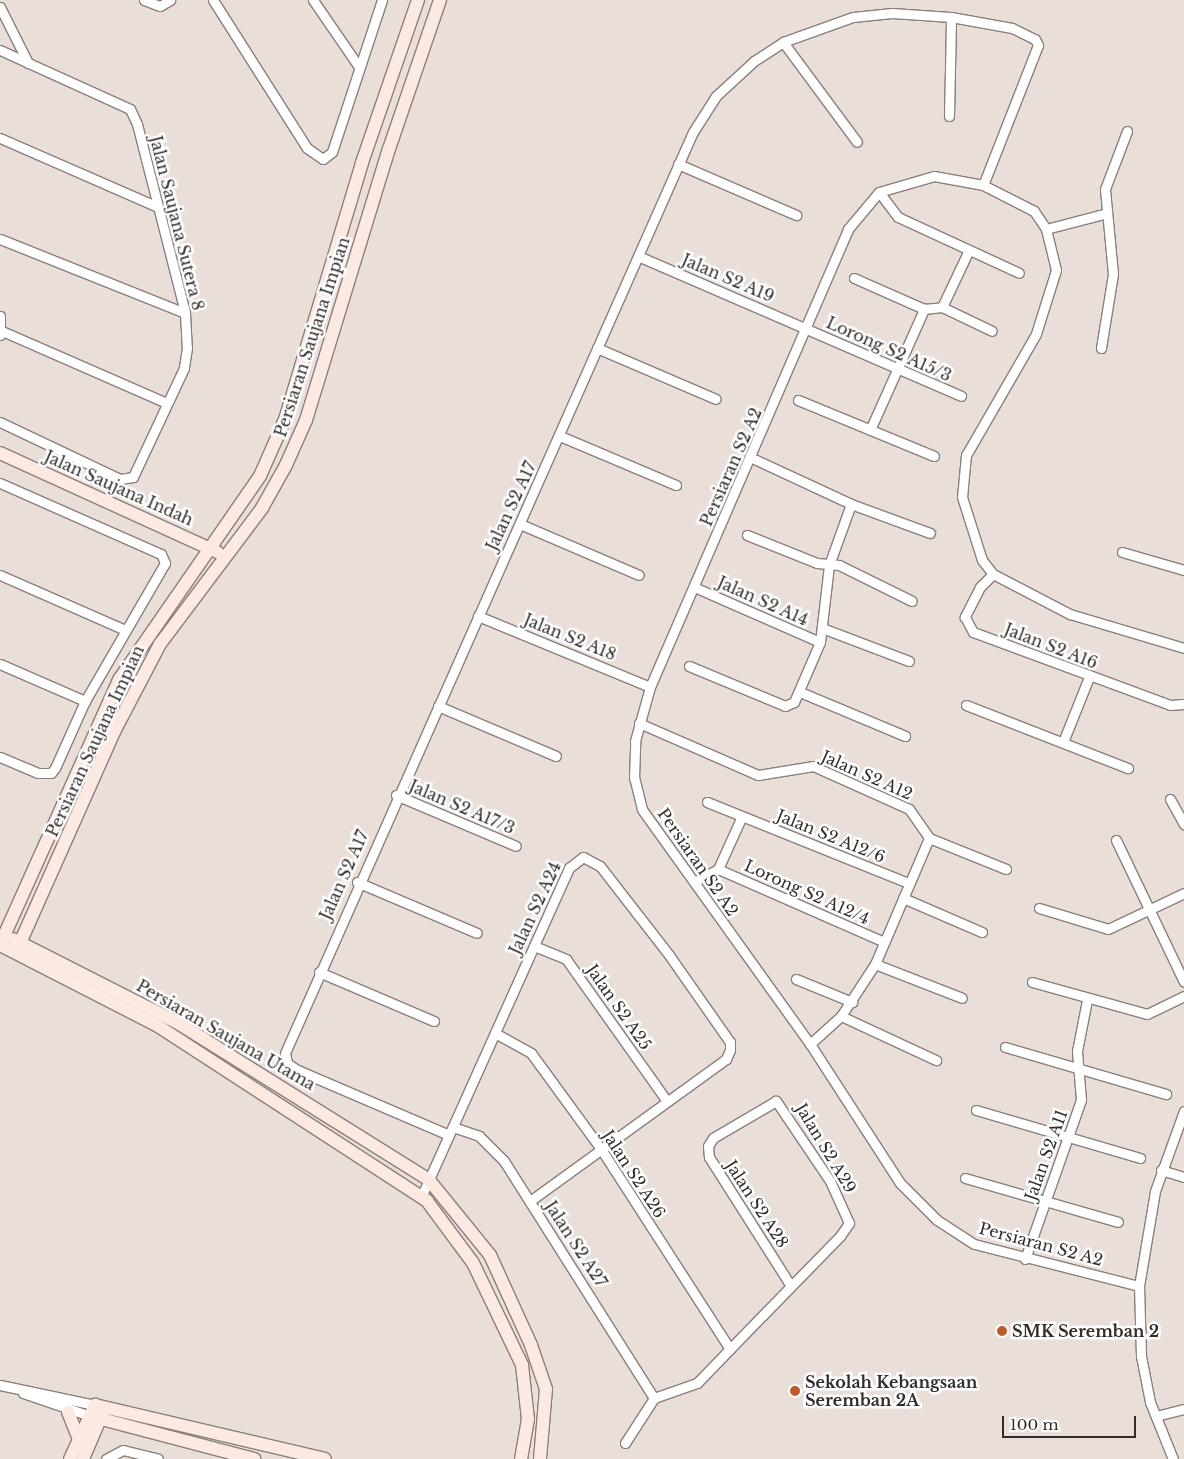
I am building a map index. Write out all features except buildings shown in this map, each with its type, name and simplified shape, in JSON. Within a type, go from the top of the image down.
[{"type":"street","points":[[144,0],[160,6],[170,0]]},
{"type":"street","points":[[213,0],[308,148],[316,157],[329,158],[382,0]]},
{"type":"street","points":[[313,0],[359,68]]},
{"type":"street","name":"Persiaran Saujana Impian","points":[[2,937],[120,680],[260,476],[286,417],[362,163],[418,0]]},
{"type":"street","name":"Persiaran Saujana Impian","points":[[18,948],[115,730],[160,644],[224,556],[262,508],[306,420],[388,149],[440,0]]},
{"type":"street","points":[[0,7],[28,63]]},
{"type":"street","name":"Jalan S2 A17","points":[[451,1131],[287,1063],[285,1053],[357,882],[560,436],[678,164],[716,96],[754,60],[783,42],[853,17],[892,12],[952,17],[1012,28],[1035,38],[1038,45],[983,185]]},
{"type":"street","points":[[950,116],[952,17]]},
{"type":"street","points":[[783,42],[857,142]]},
{"type":"street","name":"Jalan Saujana Sutera 8","points":[[0,50],[130,109],[158,207],[185,313],[184,368],[133,477],[120,479],[0,422]]},
{"type":"street","points":[[1101,348],[1113,259],[1104,214],[1107,178],[1127,131]]},
{"type":"street","points":[[0,138],[158,207]]},
{"type":"street","points":[[678,164],[796,215]]},
{"type":"street","points":[[1019,273],[968,252],[898,217],[879,192],[934,176],[983,185],[1034,212],[1046,229],[1056,270],[1036,334],[966,455],[962,497],[972,536],[992,574],[1070,614],[1184,648]]},
{"type":"street","name":"Persiaran S2 A2","points":[[879,192],[848,229],[752,458],[650,686],[639,723],[634,778],[642,809],[810,1044],[900,1183],[918,1202],[937,1220],[974,1244],[1139,1286]]},
{"type":"street","points":[[1046,229],[1104,214]]},
{"type":"street","points":[[0,239],[185,313]]},
{"type":"street","points":[[942,308],[968,252]]},
{"type":"street","name":"Jalan S2 A19","points":[[638,256],[806,329]]},
{"type":"street","points":[[854,278],[924,309],[942,308],[992,331]]},
{"type":"street","points":[[870,430],[899,371],[924,309]]},
{"type":"street","points":[[0,316],[1,333],[167,403]]},
{"type":"street","name":"Lorong S2 A15/3","points":[[806,329],[899,371],[961,396]]},
{"type":"street","points":[[597,348],[716,399]]},
{"type":"street","points":[[798,400],[934,456]]},
{"type":"street","points":[[560,436],[676,485]]},
{"type":"street","name":"Jalan Saujana Indah","points":[[0,453],[211,548],[224,556]]},
{"type":"street","points":[[752,458],[852,504],[930,533]]},
{"type":"street","points":[[0,483],[161,554],[165,563],[123,629],[85,701],[51,773],[38,773],[0,757]]},
{"type":"street","name":"Jalan S2 A14","points":[[800,692],[820,642],[828,565],[852,504]]},
{"type":"street","points":[[520,524],[639,575]]},
{"type":"street","points":[[747,534],[828,565],[839,565],[912,601]]},
{"type":"street","points":[[1122,552],[1184,570]]},
{"type":"street","name":"Jalan S2 A16","points":[[992,574],[980,587],[966,617],[966,626],[1089,677],[1174,706],[1184,704]]},
{"type":"street","points":[[0,575],[123,629]]},
{"type":"street","name":"Jalan S2 A14","points":[[694,587],[820,642]]},
{"type":"street","name":"Jalan S2 A18","points":[[478,616],[650,686]]},
{"type":"street","points":[[822,628],[909,661]]},
{"type":"street","points":[[0,664],[85,701]]},
{"type":"street","points":[[689,666],[786,706],[800,692],[905,736]]},
{"type":"street","points":[[1064,742],[1089,677]]},
{"type":"street","points":[[438,706],[556,756]]},
{"type":"street","points":[[966,706],[1128,768]]},
{"type":"street","name":"Jalan S2 A12","points":[[639,723],[758,776],[813,766],[910,809],[929,838]]},
{"type":"street","name":"Jalan S2 A17/3","points":[[396,796],[516,846]]},
{"type":"street","points":[[1170,800],[1184,824]]},
{"type":"street","name":"Jalan S2 A12/6","points":[[707,802],[909,883]]},
{"type":"street","points":[[694,882],[718,869],[742,816]]},
{"type":"street","points":[[810,1044],[841,1016],[852,1002],[875,964],[929,838],[1006,869]]},
{"type":"street","points":[[1116,840],[1184,982]]},
{"type":"street","name":"Jalan S2 A24","points":[[422,1195],[569,868],[582,857],[591,860],[663,947],[730,1042],[726,1059],[667,1101]]},
{"type":"street","name":"Lorong S2 A12/4","points":[[718,869],[884,942]]},
{"type":"street","points":[[357,882],[477,932]]},
{"type":"street","points":[[1039,908],[1104,929],[1184,893]]},
{"type":"street","points":[[903,898],[982,932]]},
{"type":"street","name":"Persiaran Saujana Utama","points":[[2,937],[18,948],[158,1026],[422,1195]]},
{"type":"street","name":"Jalan S2 A25","points":[[534,946],[566,959],[667,1101]]},
{"type":"street","name":"Persiaran Saujana Utama","points":[[18,948],[178,1023],[429,1180],[490,1255],[531,1345],[546,1390],[540,1459]]},
{"type":"street","points":[[875,964],[962,998]]},
{"type":"street","points":[[319,972],[434,1021]]},
{"type":"street","points":[[796,979],[852,1002]]},
{"type":"street","points":[[1032,982],[1087,1000],[1147,1014],[1184,996]]},
{"type":"street","name":"Jalan S2 A11","points":[[1025,1258],[1044,1201],[1070,1137],[1081,1100],[1077,1051],[1087,1000]]},
{"type":"street","points":[[841,1016],[936,1060]]},
{"type":"street","name":"Jalan S2 A26","points":[[495,1033],[531,1053],[601,1149],[730,1349]]},
{"type":"street","points":[[1005,1047],[1166,1094]]},
{"type":"street","points":[[530,1200],[667,1101]]},
{"type":"street","name":"Jalan S2 A29","points":[[766,1104],[776,1101],[784,1107],[830,1181],[849,1223],[791,1286]]},
{"type":"street","name":"Jalan S2 A28","points":[[766,1104],[713,1138],[709,1157],[791,1286]]},
{"type":"street","points":[[976,1110],[1140,1158]]},
{"type":"street","points":[[1173,1459],[1156,1416],[1141,1356],[1139,1286],[1161,1170],[1184,1111]]},
{"type":"street","name":"Jalan S2 A27","points":[[451,1131],[490,1145],[530,1200],[654,1398]]},
{"type":"street","points":[[1161,1170],[1184,1177]]},
{"type":"street","points":[[965,1178],[1118,1222]]},
{"type":"street","points":[[422,1195],[473,1263],[522,1365],[528,1419],[521,1459]]},
{"type":"street","points":[[625,1443],[654,1398],[697,1383],[791,1286]]},
{"type":"street","points":[[0,1385],[254,1459]]},
{"type":"street","points":[[14,1389],[68,1412],[97,1412],[324,1459]]},
{"type":"street","points":[[1156,1416],[1184,1409]]},
{"type":"street","points":[[68,1412],[79,1439]]},
{"type":"street","points":[[70,1459],[79,1439],[97,1412]]},
{"type":"street","points":[[83,1459],[97,1412]]},
{"type":"street","points":[[106,1459],[123,1450],[158,1459]]},
{"type":"place","name":"SMK Seremban 2","points":[[1002,1331]]},
{"type":"place","name":"Sekolah Kebangsaan Seremban 2A","points":[[795,1391]]}]
